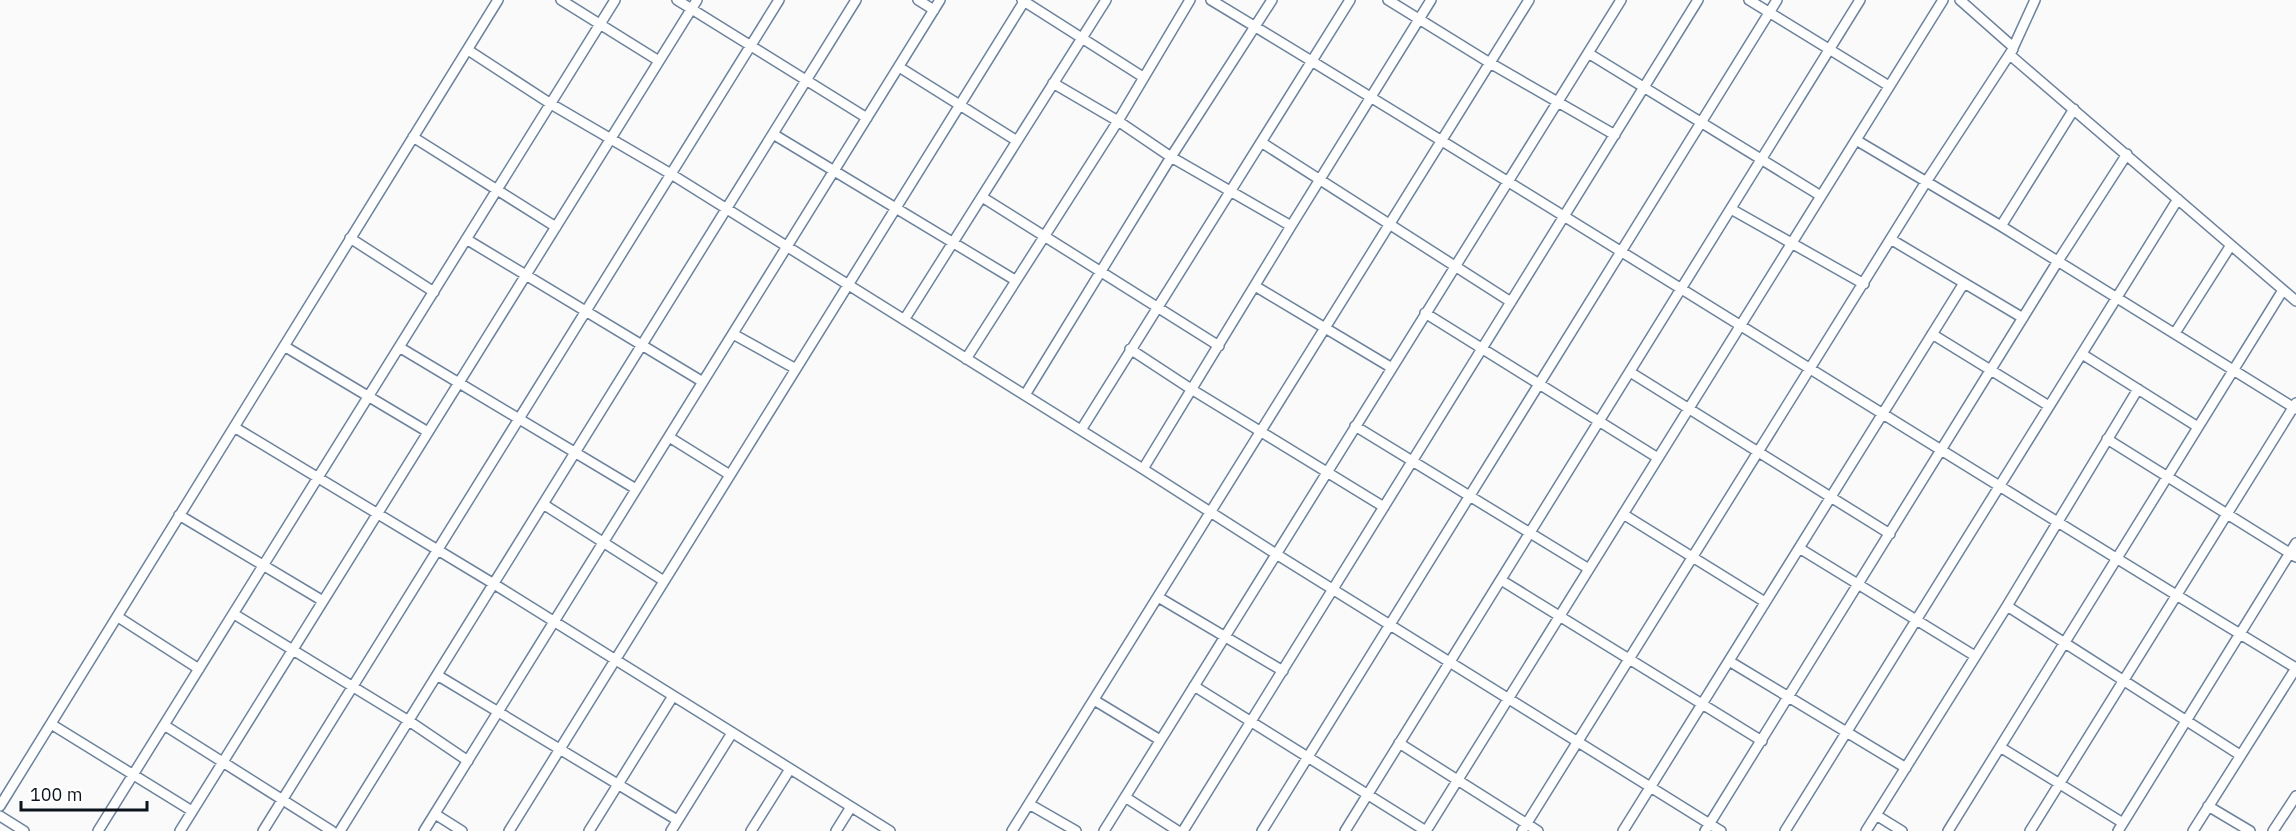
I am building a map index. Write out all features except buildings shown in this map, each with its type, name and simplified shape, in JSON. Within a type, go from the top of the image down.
[{"type":"street","points":[[0,806],[498,0]]},
{"type":"street","points":[[561,0],[659,61]]},
{"type":"street","points":[[98,831],[615,0]]},
{"type":"street","points":[[677,0],[805,82],[867,118]]},
{"type":"street","points":[[180,831],[697,0]]},
{"type":"street","points":[[263,831],[778,0]]},
{"type":"street","points":[[340,831],[856,0]]},
{"type":"street","points":[[918,0],[934,10]]},
{"type":"street","points":[[424,831],[940,0]]},
{"type":"street","points":[[509,831],[1024,0],[1143,77]]},
{"type":"street","points":[[904,320],[1106,0]]},
{"type":"street","points":[[966,359],[1118,121],[1190,0]]},
{"type":"street","points":[[1211,0],[2000,488],[2117,557],[2296,668],[2193,831]]},
{"type":"street","points":[[1024,395],[1171,157],[1272,0]]},
{"type":"street","points":[[1080,430],[1350,0]]},
{"type":"street","points":[[1388,0],[1490,63],[1615,135]]},
{"type":"street","points":[[1143,469],[1431,0]]},
{"type":"street","points":[[1012,831],[1529,0]]},
{"type":"street","points":[[1104,831],[1620,0]]},
{"type":"street","points":[[1183,831],[1698,0]]},
{"type":"street","points":[[1749,0],[1889,87]]},
{"type":"street","points":[[1262,831],[1777,0]]},
{"type":"street","points":[[1345,831],[1860,0]]},
{"type":"street","points":[[1194,686],[1426,831],[1943,0]]},
{"type":"street","points":[[1960,0],[2074,109],[2296,301]]},
{"type":"street","points":[[1525,827],[1926,182],[2012,52],[2035,0]]},
{"type":"street","points":[[468,50],[551,104],[671,174],[1276,554],[1651,786],[1707,827],[1721,831]]},
{"type":"street","points":[[1588,53],[1821,196]]},
{"type":"street","points":[[898,67],[1017,141]]},
{"type":"street","points":[[1053,83],[1118,121],[1230,193],[1291,226]]},
{"type":"street","points":[[2001,226],[2074,109]]},
{"type":"street","points":[[773,134],[1015,280]]},
{"type":"street","points":[[413,136],[556,227]]},
{"type":"street","points":[[1856,140],[2295,406],[2122,680],[2030,831]]},
{"type":"street","points":[[1261,142],[1511,302]]},
{"type":"street","points":[[1707,827],[2058,261],[2127,154]]},
{"type":"street","points":[[982,197],[1219,346]]},
{"type":"street","points":[[1785,831],[2178,199]]},
{"type":"street","points":[[1731,209],[1864,284]]},
{"type":"street","points":[[350,238],[434,292]]},
{"type":"street","points":[[466,239],[703,382]]},
{"type":"street","points":[[1892,240],[2023,318]]},
{"type":"street","points":[[2175,333],[2231,245]]},
{"type":"street","points":[[1623,831],[1964,283]]},
{"type":"street","points":[[1255,286],[1392,368]]},
{"type":"street","points":[[1948,831],[2283,290]]},
{"type":"street","points":[[1425,313],[1658,458]]},
{"type":"street","points":[[733,334],[796,369]]},
{"type":"street","points":[[1932,334],[2049,406]]},
{"type":"street","points":[[284,346],[428,432]]},
{"type":"street","points":[[399,347],[636,489]]},
{"type":"street","points":[[1130,349],[1384,507]]},
{"type":"street","points":[[2082,354],[2198,428]]},
{"type":"street","points":[[1630,372],[1890,534]]},
{"type":"street","points":[[1866,831],[2007,606],[2138,389]]},
{"type":"street","points":[[1355,426],[1588,569]]},
{"type":"street","points":[[234,427],[494,584],[890,831]]},
{"type":"street","points":[[669,437],[730,475]]},
{"type":"street","points":[[2108,439],[2293,555]]},
{"type":"street","points":[[543,504],[664,581]]},
{"type":"street","points":[[1623,514],[1766,602]]},
{"type":"street","points":[[179,515],[323,601]]},
{"type":"street","points":[[2000,747],[2059,783],[2121,827],[2293,555],[2296,543]]},
{"type":"street","points":[[1799,548],[1975,656]]},
{"type":"street","points":[[1501,580],[1762,741]]},
{"type":"street","points":[[1158,597],[1283,671]]},
{"type":"street","points":[[2007,606],[2240,755]]},
{"type":"street","points":[[234,614],[409,721],[468,761]]},
{"type":"street","points":[[118,617],[199,669]]},
{"type":"street","points":[[1729,661],[1906,768]]},
{"type":"street","points":[[437,675],[677,820]]},
{"type":"street","points":[[589,831],[673,696]]},
{"type":"street","points":[[1094,700],[1160,740]]},
{"type":"street","points":[[51,724],[192,812]]},
{"type":"street","points":[[164,726],[332,831]]},
{"type":"street","points":[[671,831],[732,732]]},
{"type":"street","points":[[1399,743],[1458,779],[1525,827],[1538,831]]},
{"type":"street","points":[[751,831],[790,769]]},
{"type":"street","points":[[2274,831],[2296,796]]},
{"type":"street","points":[[1125,797],[1178,831]]},
{"type":"street","points":[[1029,804],[1076,831]]},
{"type":"street","points":[[2208,806],[2250,831]]},
{"type":"street","points":[[836,831],[851,807]]},
{"type":"street","points":[[435,814],[462,831]]},
{"type":"street","points":[[1876,815],[1902,831]]},
{"type":"street","points":[[0,816],[24,831]]}]
